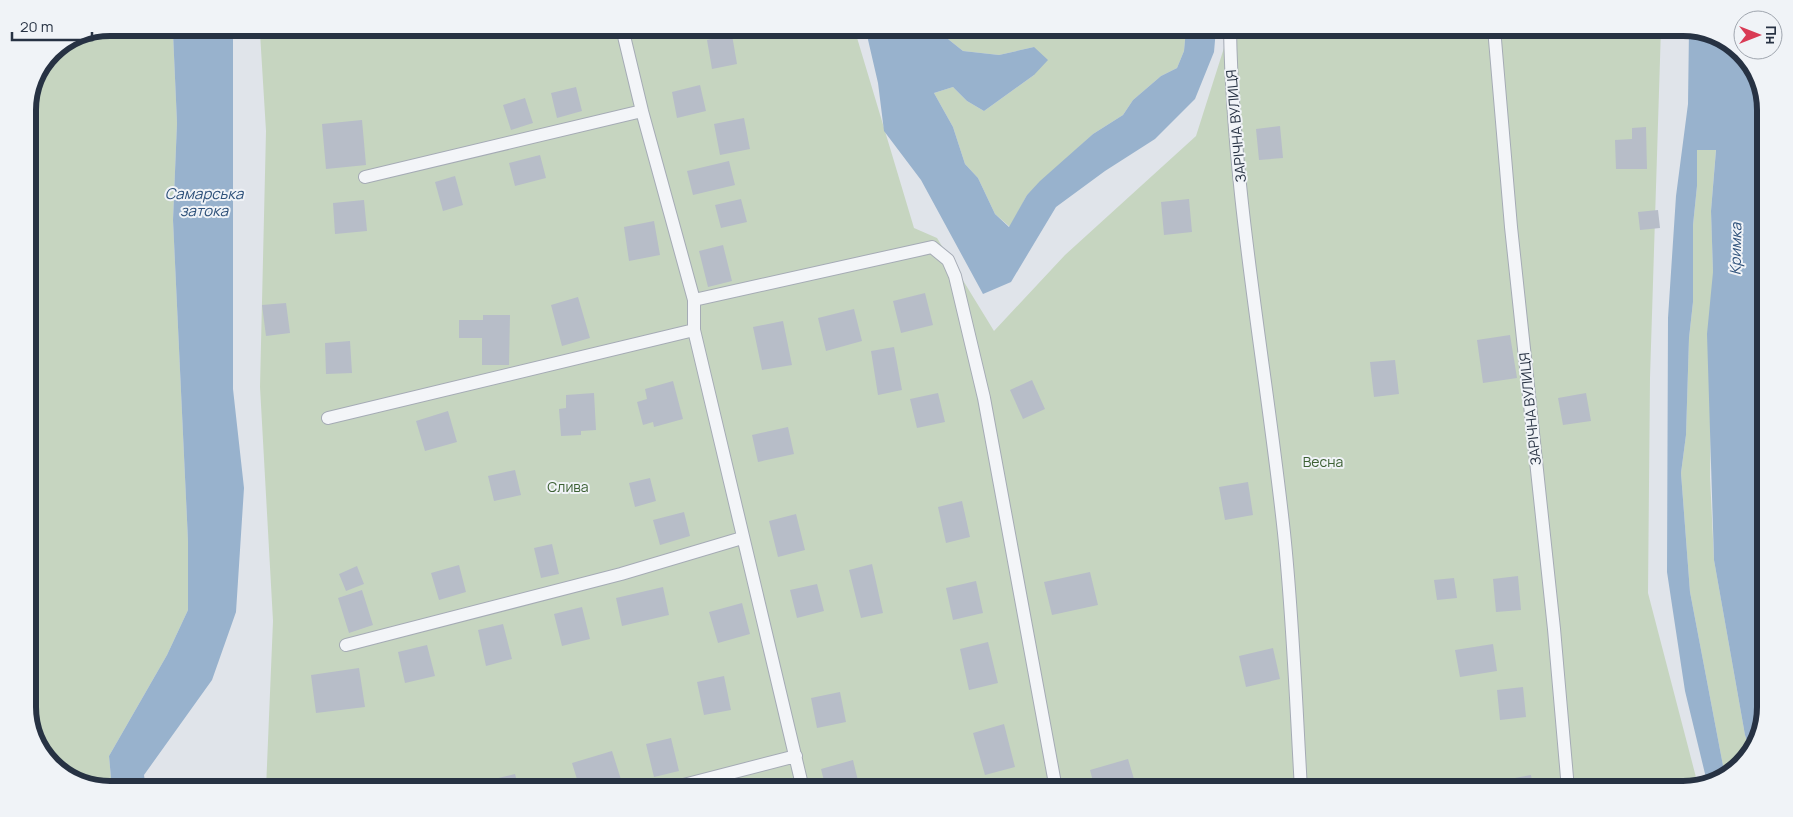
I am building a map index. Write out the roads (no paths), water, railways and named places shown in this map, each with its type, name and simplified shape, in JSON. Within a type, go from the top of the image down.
[{"type":"lane","points":[[624,36],[642,111],[694,300],[694,330],[801,781]]},
{"type":"lane","name":"ЗАРІЧНА ВУЛИЦЯ","points":[[1230,36],[1231,82],[1242,197],[1284,534],[1300,781]]},
{"type":"lane","name":"ЗАРІЧНА ВУЛИЦЯ","points":[[1495,36],[1511,227],[1554,629],[1567,781]]},
{"type":"lane","points":[[365,177],[642,111]]},
{"type":"lane","points":[[694,300],[932,247],[948,260],[956,276],[984,398],[1054,781]]},
{"type":"lane","points":[[328,418],[694,330]]},
{"type":"lane","points":[[346,644],[620,574],[742,538]]},
{"type":"lane","points":[[702,781],[796,756]]},
{"type":"water","name":"Самарська затока","points":[[173,36],[233,36],[233,389],[244,488],[236,612],[212,680],[144,775],[145,781],[111,781],[109,756],[167,655],[188,610],[188,541],[173,220],[177,123]]},
{"type":"water","points":[[867,36],[950,36],[948,39],[963,51],[999,55],[1034,47],[1048,60],[1034,75],[984,111],[967,101],[953,87],[934,93],[953,127],[965,164],[978,178],[995,214],[1009,227],[1027,195],[1040,181],[1093,134],[1123,115],[1133,100],[1161,76],[1177,68],[1184,51],[1185,36],[1215,36],[1214,52],[1195,99],[1155,139],[1105,171],[1056,207],[1011,282],[983,294],[921,180],[884,131],[878,83]]},
{"type":"water","name":"Кримка","points":[[1689,37],[1711,42],[1724,49],[1733,57],[1733,60],[1738,62],[1744,69],[1753,87],[1757,106],[1757,140],[1755,148],[1757,155],[1757,706],[1755,721],[1748,743],[1714,560],[1707,334],[1713,272],[1711,211],[1716,150],[1697,150],[1697,186],[1693,225],[1693,302],[1689,338],[1686,435],[1681,473],[1690,592],[1724,768],[1706,777],[1685,691],[1667,572],[1668,318],[1676,196],[1688,104]]},
{"type":"park label","name":"Весна","points":[[1323,462]]},
{"type":"park label","name":"Слива","points":[[568,487]]}]
